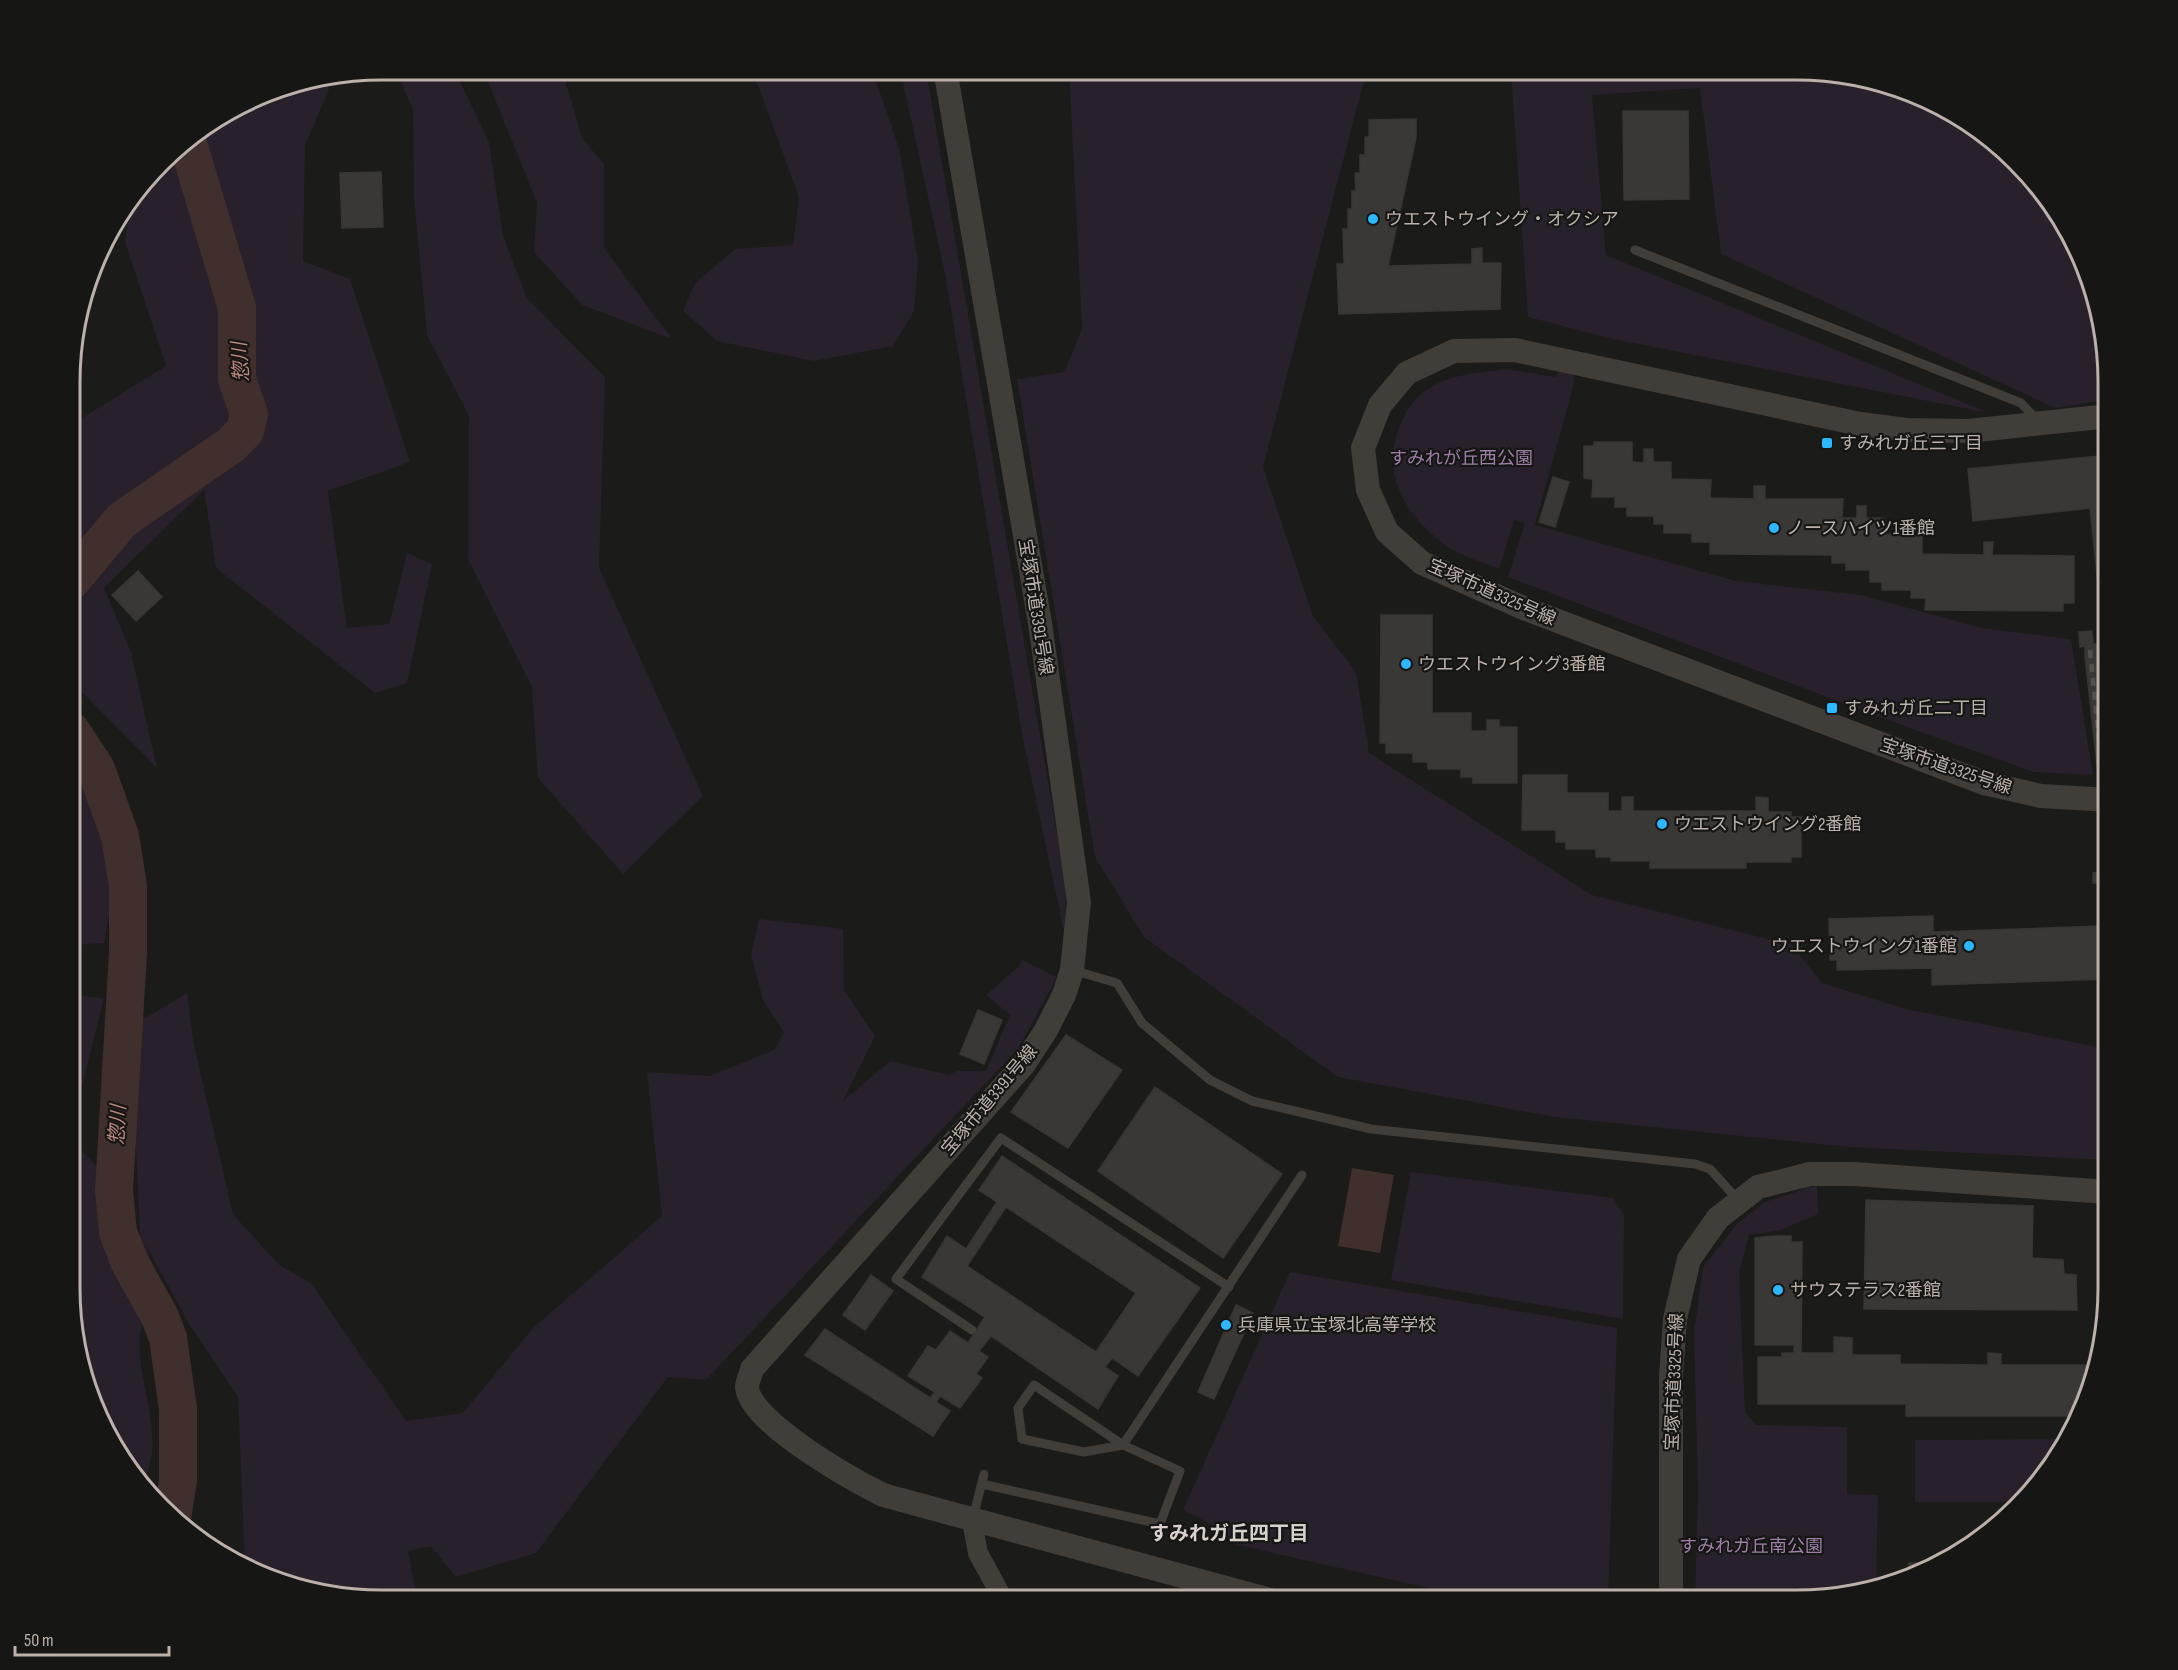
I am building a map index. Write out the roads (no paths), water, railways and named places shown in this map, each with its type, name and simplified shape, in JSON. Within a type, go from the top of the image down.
[{"type":"street","name":"宝塚市道3391号線","points":[[947,80],[1040,623],[1079,902],[1072,970],[1064,995],[1050,1023],[1024,1064],[752,1369],[747,1387],[752,1401],[764,1416],[844,1474],[883,1495],[1232,1590]]},
{"type":"street","name":"宝塚市道3325号線","points":[[2098,417],[1968,431],[1907,430],[1860,424],[1515,350],[1454,351],[1407,373],[1380,405],[1363,448],[1368,490],[1387,532],[1422,562],[1526,609],[1984,783],[2041,796],[2098,799]]},
{"type":"street","name":"宝塚市道3325号線","points":[[1671,1590],[1671,1376],[1675,1319],[1689,1258],[1718,1218],[1738,1200],[1758,1187],[1810,1174],[2098,1191]]},
{"type":"street","points":[[972,1521],[978,1553],[998,1590]]},
{"type":"lane","points":[[1635,250],[2021,403],[2041,424]]},
{"type":"lane","points":[[1072,970],[1117,983],[1142,1023],[1210,1080],[1252,1101],[1371,1129],[1695,1164],[1710,1169],[1738,1200]]},
{"type":"lane","points":[[972,1330],[896,1279],[1001,1138],[1229,1287]]},
{"type":"lane","points":[[982,1484],[1160,1524],[1180,1471],[1123,1445],[1034,1385],[1018,1408],[1022,1439],[1084,1452],[1123,1445],[1302,1175]]},
{"type":"lane","points":[[972,1521],[984,1473]]},
{"type":"waterway","name":"惣川","points":[[80,570],[122,520],[231,445],[245,431],[249,414],[237,379],[237,308],[189,148]]},
{"type":"waterway","name":"惣川","points":[[80,745],[96,769],[120,836],[128,886],[128,952],[114,1191],[118,1232],[129,1261],[160,1317],[168,1338],[178,1409],[178,1480],[174,1508]]},
{"type":"railway","points":[[2090,650],[2098,731]]},
{"type":"place","name":"ウエストウイング・オクシア","points":[[1373,219]]},
{"type":"place","name":"すみれガ丘三丁目","points":[[1827,443]]},
{"type":"place","name":"ノースハイツ1番館","points":[[1774,528]]},
{"type":"place","name":"ウエストウイング3番館","points":[[1406,664]]},
{"type":"place","name":"すみれガ丘二丁目","points":[[1832,708]]},
{"type":"place","name":"ウエストウイング2番館","points":[[1662,824]]},
{"type":"place","name":"ウエストウイング1番館","points":[[1969,946]]},
{"type":"place","name":"サウステラス2番館","points":[[1778,1290]]},
{"type":"place","name":"兵庫県立宝塚北高等学校","points":[[1226,1325]]},
{"type":"district","name":"すみれガ丘四丁目","points":[[1229,1533]]},
{"type":"park label","name":"すみれが丘西公園","points":[[1461,458]]},
{"type":"park label","name":"すみれガ丘南公園","points":[[1751,1546]]}]
